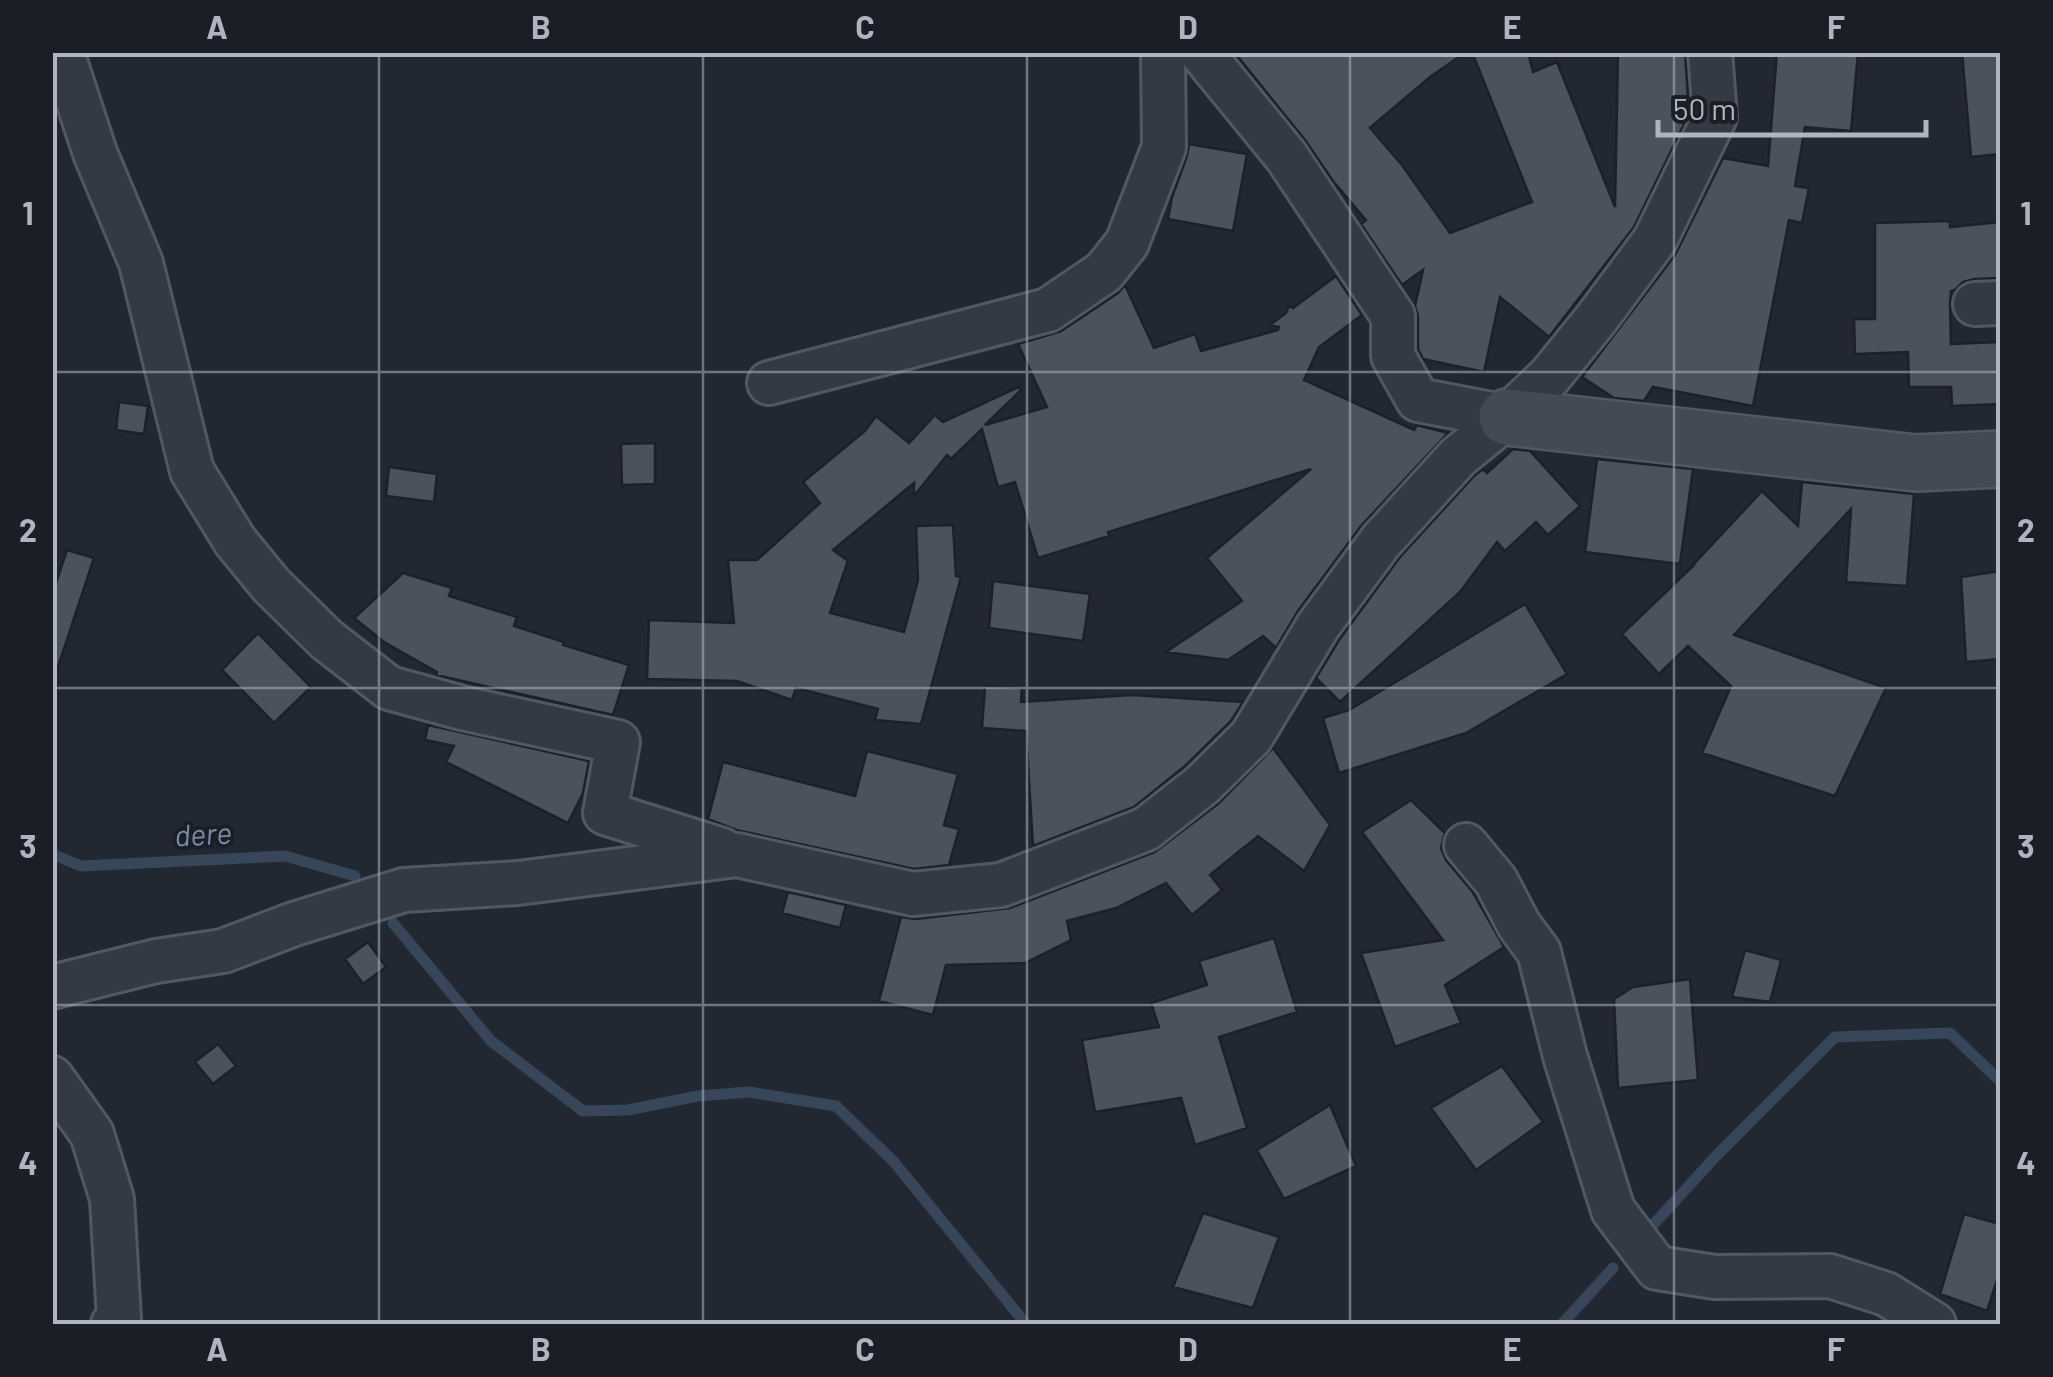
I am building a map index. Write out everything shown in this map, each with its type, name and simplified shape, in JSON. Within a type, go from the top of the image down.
[{"type":"street","points":[[62,52],[95,153],[141,263],[192,470],[235,541],[271,585],[328,640],[389,688],[618,742],[605,812],[737,855],[913,894],[1000,884],[1146,829],[1202,786],[1250,737],[1318,626],[1381,541],[1458,457],[1507,417],[1562,361],[1655,240],[1714,116],[1710,52]]},
{"type":"street","points":[[769,383],[1048,310],[1104,272],[1128,244],[1164,148],[1163,52]]},
{"type":"street","points":[[1201,52],[1286,156],[1393,316],[1393,356],[1418,400],[1507,417],[1916,463],[2000,460]]},
{"type":"street","points":[[1466,846],[1496,881],[1519,925],[1539,952],[1565,1056],[1613,1210],[1658,1268],[1714,1277],[1830,1276],[1886,1294],[1934,1324]]},
{"type":"street","points":[[52,987],[156,961],[223,951],[404,890],[518,883],[737,855]]},
{"type":"street","points":[[52,1078],[92,1134],[112,1199],[120,1319],[113,1324]]},
{"type":"building","points":[[1234,52],[1466,52],[1370,128],[1402,165],[1450,233],[1532,202],[1472,52],[1528,52],[1533,72],[1557,62],[1615,207],[1618,52],[1685,52],[1689,114],[1634,227],[1549,337],[1500,297],[1484,372],[1423,359],[1418,349],[1415,306],[1423,270],[1402,285],[1361,224],[1366,220]]},
{"type":"building","points":[[1777,52],[1858,52],[1851,131],[1805,127],[1795,186],[1809,188],[1802,223],[1789,220],[1753,406],[1653,387],[1644,401],[1614,398],[1582,377],[1675,255],[1723,158],[1768,166]]},
{"type":"building","points":[[1962,52],[2000,52],[2000,154],[1971,157]]},
{"type":"building","points":[[1189,144],[1247,154],[1233,231],[1168,219]]},
{"type":"building","points":[[1950,221],[1950,227],[2000,222],[2000,278],[1963,282],[1951,291],[1950,304],[1951,344],[2000,342],[2000,404],[1952,406],[1951,387],[1909,387],[1908,352],[1855,354],[1854,319],[1875,319],[1875,223]]},
{"type":"building","points":[[1336,276],[1362,315],[1319,347],[1304,380],[1414,430],[1417,425],[1448,433],[1361,526],[1298,611],[1276,648],[1263,636],[1228,660],[1166,652],[1242,601],[1207,558],[1311,469],[1108,532],[1109,536],[1038,558],[1015,482],[998,487],[982,429],[951,459],[947,455],[914,496],[914,483],[833,550],[848,561],[830,613],[904,632],[918,580],[916,526],[953,525],[956,576],[961,577],[921,724],[875,720],[878,709],[796,688],[792,700],[737,681],[647,679],[649,620],[734,623],[728,560],[757,560],[820,503],[803,482],[865,431],[876,416],[909,443],[935,415],[943,422],[1019,387],[1021,390],[985,425],[1047,407],[1018,344],[1061,331],[1125,285],[1154,348],[1195,334],[1201,351],[1278,330],[1279,327],[1270,325],[1289,306],[1293,308]]},
{"type":"building","points":[[119,402],[148,406],[144,434],[116,430]]},
{"type":"building","points":[[655,443],[655,484],[622,485],[621,444]]},
{"type":"building","points":[[1513,449],[1530,451],[1580,506],[1548,535],[1536,522],[1505,551],[1497,542],[1460,592],[1340,702],[1316,678],[1339,640],[1400,557],[1475,475],[1483,469],[1487,473]]},
{"type":"building","points":[[1597,459],[1693,469],[1680,564],[1585,552]]},
{"type":"building","points":[[389,467],[437,474],[434,502],[386,496]]},
{"type":"building","points":[[1802,482],[1914,494],[1907,586],[1846,582],[1851,509],[1734,635],[1886,688],[1835,796],[1702,753],[1731,686],[1688,646],[1659,674],[1622,634],[1693,566],[1762,491],[1798,526]]},
{"type":"building","points":[[67,550],[94,558],[58,667],[52,666],[52,595]]},
{"type":"building","points":[[2000,571],[2000,659],[1966,662],[1961,577]]},
{"type":"building","points":[[403,573],[452,588],[449,596],[517,617],[514,626],[629,665],[613,715],[436,675],[437,672],[384,642],[354,618]]},
{"type":"building","points":[[993,581],[1090,594],[1083,641],[989,628]]},
{"type":"building","points":[[1525,604],[1567,674],[1466,733],[1339,773],[1323,718],[1349,710]]},
{"type":"building","points":[[258,633],[311,687],[274,723],[222,670]]},
{"type":"building","points":[[985,686],[1022,688],[1021,702],[1132,695],[1243,702],[1231,721],[1185,766],[1134,807],[1033,846],[1026,731],[982,728]]},
{"type":"building","points":[[428,725],[589,761],[583,793],[568,823],[446,762],[454,746],[425,740]]},
{"type":"building","points":[[1273,748],[1330,825],[1304,871],[1258,836],[1210,875],[1222,890],[1192,915],[1166,883],[1116,908],[1067,921],[1071,940],[1025,963],[946,965],[933,1015],[879,1001],[901,917],[916,919],[1010,908],[1155,852],[1219,803]]},
{"type":"building","points":[[867,751],[958,774],[944,825],[959,829],[949,865],[914,869],[736,830],[708,819],[723,762],[855,796]]},
{"type":"building","points":[[1411,800],[1445,833],[1441,848],[1446,860],[1472,891],[1504,947],[1445,985],[1461,1023],[1395,1047],[1361,953],[1443,940],[1362,832]]},
{"type":"building","points":[[788,892],[846,905],[840,928],[782,913]]},
{"type":"building","points":[[1274,938],[1297,1012],[1219,1037],[1247,1128],[1195,1145],[1181,1098],[1095,1112],[1082,1040],[1159,1027],[1151,1003],[1207,985],[1199,961]]},
{"type":"building","points":[[368,942],[386,967],[363,984],[345,959]]},
{"type":"building","points":[[1745,950],[1781,960],[1770,1002],[1732,997]]},
{"type":"building","points":[[1690,979],[1698,1080],[1618,1088],[1614,999],[1633,987]]},
{"type":"building","points":[[218,1044],[236,1066],[213,1084],[195,1062]]},
{"type":"building","points":[[1502,1066],[1543,1122],[1476,1170],[1431,1108]]},
{"type":"building","points":[[1330,1105],[1356,1166],[1284,1199],[1257,1150]]},
{"type":"building","points":[[1203,1213],[1279,1237],[1253,1308],[1173,1287]]},
{"type":"building","points":[[1964,1214],[2000,1224],[2000,1271],[1987,1311],[1940,1294]]},
{"type":"waterway","name":"dere","points":[[52,854],[81,866],[285,856],[355,876]]},
{"type":"waterway","points":[[393,923],[491,1041],[583,1111],[628,1110],[698,1096],[749,1092],[836,1106],[894,1162],[1026,1324]]},
{"type":"waterway","points":[[1653,1225],[1835,1037],[1950,1033],[2000,1081]]},
{"type":"waterway","points":[[1562,1324],[1613,1268]]}]
